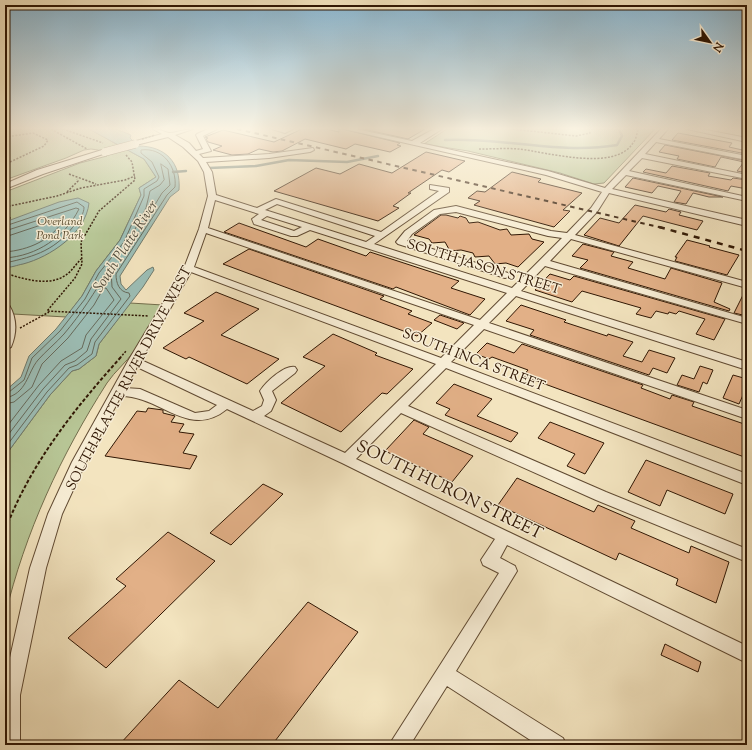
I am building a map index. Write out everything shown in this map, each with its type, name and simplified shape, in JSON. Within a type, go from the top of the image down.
[{"type":"street","points":[[5,187],[40,172],[66,164]]},
{"type":"street","name":"SOUTH PLATTE RIVER DRIVE WEST","points":[[10,745],[11,695],[38,568],[55,514],[80,462],[118,392],[131,355],[188,268],[203,229],[212,196],[208,172],[202,164]]},
{"type":"street","points":[[510,164],[606,191],[747,223]]},
{"type":"street","points":[[347,460],[442,362],[594,210],[606,191],[631,164]]},
{"type":"street","points":[[683,164],[747,177]]},
{"type":"street","points":[[624,172],[747,199]]},
{"type":"street","points":[[367,245],[446,190],[433,187]]},
{"type":"street","points":[[212,196],[261,212],[276,201],[382,235]]},
{"type":"street","points":[[505,275],[401,242],[408,233],[437,212],[460,209],[551,234],[569,236],[747,285]]},
{"type":"street","name":"SOUTH JASON STREET","points":[[261,212],[256,219],[257,222],[294,234],[310,227],[747,366]]},
{"type":"street","points":[[203,229],[747,416]]},
{"type":"street","points":[[546,259],[580,265]]},
{"type":"street","points":[[546,259],[747,321]]},
{"type":"street","points":[[463,275],[474,265]]},
{"type":"street","name":"SOUTH INCA STREET","points":[[188,268],[442,362],[747,480]]},
{"type":"street","points":[[5,307],[10,314],[9,335],[5,347]]},
{"type":"street","name":"SOUTH HURON STREET","points":[[131,355],[226,404],[347,460],[747,654]]},
{"type":"street","points":[[254,417],[267,408],[270,400],[266,391],[268,388],[292,370]]},
{"type":"street","points":[[118,392],[136,392],[194,417],[212,415],[226,404]]},
{"type":"street","points":[[399,407],[601,496],[747,556]]},
{"type":"street","points":[[399,745],[509,571],[489,560],[504,536]]},
{"type":"street","points":[[444,674],[556,745]]},
{"type":"path","points":[[49,312],[48,309],[75,278],[82,264],[81,242],[99,211],[135,180],[132,164]]},
{"type":"path","points":[[69,174],[76,178],[98,185]]},
{"type":"path","points":[[5,208],[66,192],[125,180],[135,176]]},
{"type":"path","points":[[66,192],[78,181],[76,178]]},
{"type":"path","points":[[5,216],[10,218],[5,220]]},
{"type":"path","points":[[5,273],[23,278],[52,280],[61,278],[69,273],[81,258]]},
{"type":"path","points":[[9,335],[49,312],[137,315],[147,316],[149,319]]},
{"type":"path","points":[[5,531],[16,505],[53,439],[108,370],[131,355]]},
{"type":"green space","name":"Overland Pond Park","points":[[5,164],[49,164],[5,180]]},
{"type":"green space","name":"Overland Pond Park","points":[[77,164],[147,164],[156,177],[139,188],[141,195],[120,240],[96,271],[82,296],[66,317],[13,314],[5,300],[5,192]]},
{"type":"green space","points":[[522,164],[622,164],[604,183],[594,184],[560,173]]},
{"type":"green space","points":[[130,303],[163,305],[138,346],[107,383],[74,438],[46,495],[34,524],[13,585],[5,616],[5,456],[50,395],[72,371],[79,369],[96,356],[99,344]]},
{"type":"water","name":"South Platte River","points":[[147,164],[174,164],[179,180],[179,190],[170,197],[120,276],[121,284],[126,290],[147,270],[153,267],[154,270],[143,287],[99,344],[96,356],[79,369],[72,371],[50,395],[5,456],[5,391],[21,377],[29,356],[56,329],[82,296],[96,271],[120,240],[141,195],[139,188],[156,177]]},
{"type":"water","points":[[78,198],[89,203],[86,214],[74,234],[55,250],[44,256],[23,264],[5,267],[5,222],[59,202]]},
{"type":"building","points":[[359,164],[392,173],[407,164],[461,164],[449,172],[442,170],[408,193],[411,193],[393,206],[399,208],[378,221],[274,191],[316,168],[340,174]]},
{"type":"building","points":[[701,164],[717,164],[715,167]]},
{"type":"building","points":[[742,164],[747,164],[747,173],[737,171]]},
{"type":"building","points":[[672,166],[710,173],[708,176],[731,180],[733,178],[747,180],[747,189],[731,186],[728,191],[643,172],[646,169],[666,173]]},
{"type":"building","points":[[512,172],[541,179],[538,182],[582,193],[563,210],[570,211],[554,227],[474,205],[480,201],[468,198],[477,191],[485,192]]},
{"type":"building","points":[[633,178],[723,197],[709,197],[693,193],[686,204],[674,202],[681,191],[658,186],[652,193],[625,187]]},
{"type":"building","points":[[635,205],[666,212],[669,209],[681,212],[679,215],[703,221],[697,230],[643,216],[619,246],[584,235],[600,218],[619,223]]},
{"type":"building","points":[[441,215],[458,218],[460,216],[466,218],[469,223],[478,222],[500,230],[507,229],[511,235],[529,234],[532,239],[544,242],[518,267],[506,263],[495,264],[489,256],[475,257],[473,253],[461,250],[450,251],[445,242],[432,243],[429,239],[414,235]]},
{"type":"building","points":[[239,223],[306,247],[318,239],[366,256],[370,252],[459,281],[451,288],[485,299],[470,315],[396,287],[393,289],[224,232]]},
{"type":"building","points":[[687,240],[739,255],[727,275],[675,261],[677,257],[675,257]]},
{"type":"building","points":[[583,244],[614,252],[611,256],[633,262],[628,268],[665,279],[671,268],[722,283],[714,302],[730,309],[729,311],[580,268],[588,260],[572,256]]},
{"type":"building","points":[[249,249],[384,296],[380,299],[412,311],[408,314],[432,323],[417,336],[223,264]]},
{"type":"building","points":[[550,274],[570,280],[574,276],[725,319],[714,340],[696,334],[705,319],[679,311],[676,314],[669,312],[668,314],[656,311],[651,318],[636,314],[641,308],[582,291],[572,302],[535,290]]},
{"type":"building","points":[[747,289],[747,316],[734,313]]},
{"type":"building","points":[[216,292],[259,309],[221,335],[279,359],[247,384],[189,357],[186,359],[163,348],[204,321],[184,313]]},
{"type":"building","points":[[521,305],[566,320],[564,322],[607,336],[608,334],[633,342],[623,356],[642,362],[649,350],[675,358],[667,373],[653,368],[649,375],[530,335],[534,330],[506,321]]},
{"type":"building","points":[[440,315],[464,323],[457,329],[434,320]]},
{"type":"building","points":[[333,334],[377,353],[375,355],[413,369],[387,394],[382,393],[341,432],[281,403],[325,366],[303,357]]},
{"type":"building","points":[[487,343],[514,353],[522,344],[643,385],[641,388],[670,399],[672,395],[694,402],[692,406],[747,425],[747,458],[523,376],[528,370],[492,357],[489,359],[476,354]]},
{"type":"building","points":[[700,366],[713,370],[707,384],[703,382],[699,392],[677,385],[682,375],[694,379]]},
{"type":"building","points":[[733,375],[747,379],[747,386],[739,404],[723,398]]},
{"type":"building","points":[[454,384],[492,399],[477,416],[518,433],[511,442],[445,415],[450,409],[436,403]]},
{"type":"building","points":[[148,408],[163,410],[163,413],[175,416],[171,422],[184,424],[179,432],[194,434],[183,453],[197,456],[190,469],[105,456],[137,411],[146,412]]},
{"type":"building","points":[[414,420],[429,427],[423,434],[473,456],[452,482],[385,451]]},
{"type":"building","points":[[550,422],[604,443],[585,474],[567,466],[575,454],[538,438]]},
{"type":"building","points":[[646,460],[733,494],[725,514],[667,490],[660,506],[628,492]]},
{"type":"building","points":[[517,478],[594,512],[598,505],[635,521],[631,528],[689,553],[691,546],[729,562],[716,603],[676,585],[678,579],[619,553],[616,560],[498,505]]},
{"type":"building","points":[[263,484],[283,494],[231,545],[210,533]]},
{"type":"building","points":[[168,532],[215,561],[106,668],[68,638],[126,586],[116,579]]},
{"type":"building","points":[[308,602],[358,632],[272,745],[119,745],[179,680],[218,708]]},
{"type":"building","points":[[665,644],[701,662],[698,672],[661,655]]},
{"type":"waterway","points":[[209,168],[256,166],[267,164]]},
{"type":"waterway","points":[[173,172],[186,171]]},
{"type":"railway","points":[[388,164],[661,227]]},
{"type":"railway","points":[[661,227],[747,251]]}]
